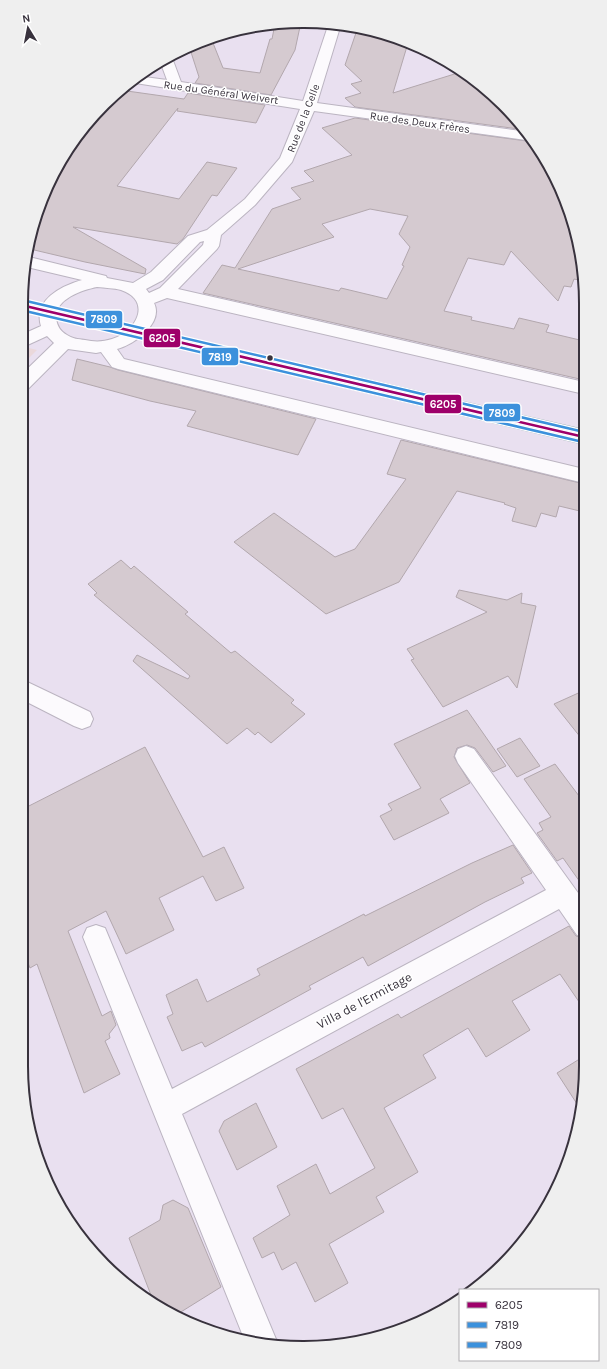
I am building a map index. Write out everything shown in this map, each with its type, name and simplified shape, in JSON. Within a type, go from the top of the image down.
[{"type":"main road","points":[[28,297],[51,313]]},
{"type":"main road","points":[[28,307],[51,313],[142,327],[579,422]]},
{"type":"main road","points":[[142,327],[579,436]]},
{"type":"street","name":"Rue de la Celle","points":[[140,295],[194,239],[213,233],[250,202],[287,159],[309,105],[333,30]]},
{"type":"street","points":[[168,64],[175,85]]},
{"type":"street","name":"Rue du Général Welvert","points":[[142,80],[309,105]]},
{"type":"street","name":"Rue des Deux Frères","points":[[309,105],[522,136]]},
{"type":"street","name":"Rue de la Celle","points":[[166,292],[211,246],[213,233]]},
{"type":"street","points":[[31,263],[93,277],[106,282]]},
{"type":"street","points":[[28,335],[51,313],[69,290],[78,286],[97,282],[121,284],[140,295],[149,314],[142,327],[127,339],[106,346],[84,347],[65,342],[56,336],[51,313]]},
{"type":"street","points":[[140,295],[166,292],[579,387]]},
{"type":"street","points":[[28,379],[65,342]]},
{"type":"street","points":[[106,346],[118,363],[579,475]]},
{"type":"street","points":[[28,692],[82,720]]},
{"type":"street","points":[[466,756],[579,916]]},
{"type":"street","name":"Villa de l'Ermitage","points":[[166,1107],[563,894]]},
{"type":"street","points":[[96,936],[259,1338]]},
{"type":"shaded area","points":[[28,348],[37,350],[28,359]]},
{"type":"building","points":[[300,28],[295,50],[271,95],[195,83],[199,77],[191,52],[213,44],[223,68],[260,73],[270,39],[272,39],[274,30]]},
{"type":"building","points":[[356,33],[375,37],[406,48],[393,93],[456,74],[485,96],[516,129],[355,107],[345,98],[361,93],[351,84],[362,81],[345,65]]},
{"type":"building","points":[[128,91],[184,99],[188,93],[265,105],[256,123],[177,111],[178,108],[117,186],[179,199],[207,162],[237,168],[217,196],[212,195],[183,239],[177,244],[73,227],[146,269],[145,274],[33,250],[37,232],[56,182],[74,150],[96,122],[122,96]]},
{"type":"building","points":[[355,118],[526,141],[533,150],[558,198],[570,232],[578,280],[574,279],[571,287],[564,286],[558,301],[511,251],[504,265],[468,258],[444,311],[472,317],[471,320],[514,329],[519,318],[549,325],[546,332],[579,340],[579,379],[203,293],[222,265],[235,268],[272,209],[301,199],[291,188],[314,181],[304,171],[352,155],[322,128]],"holes":[[[370,209],[408,216],[399,234],[410,247],[402,265],[404,266],[387,299],[341,288],[339,291],[238,269],[334,237],[322,224]]]},
{"type":"building","points":[[77,359],[316,419],[298,455],[187,426],[196,411],[150,401],[72,380]]},
{"type":"building","points":[[401,440],[579,483],[579,511],[559,506],[556,517],[541,513],[536,527],[512,521],[516,508],[504,504],[505,503],[457,491],[399,582],[326,614],[234,542],[274,513],[335,557],[355,549],[406,479],[387,474]]},
{"type":"building","points":[[121,560],[131,569],[134,566],[188,612],[185,614],[231,653],[235,651],[294,700],[291,703],[305,714],[271,743],[258,732],[255,735],[247,728],[227,744],[133,661],[137,655],[188,679],[190,676],[94,595],[97,593],[88,584]]},
{"type":"building","points":[[459,590],[507,600],[522,593],[521,603],[536,606],[517,688],[508,676],[443,707],[411,660],[414,659],[407,649],[487,612],[456,597]]},
{"type":"building","points":[[579,693],[579,735],[554,704]]},
{"type":"building","points":[[467,710],[506,766],[493,772],[475,748],[467,745],[457,748],[454,757],[470,783],[440,799],[449,813],[394,840],[380,816],[392,810],[388,804],[421,788],[394,744]]},
{"type":"building","points":[[520,738],[540,766],[517,777],[497,749]]},
{"type":"building","points":[[145,747],[203,857],[224,847],[244,888],[216,901],[203,876],[159,898],[174,930],[126,954],[106,911],[68,931],[102,1016],[111,1011],[116,1025],[109,1034],[110,1038],[105,1041],[120,1074],[84,1093],[37,964],[30,968],[28,963],[28,806]]},
{"type":"building","points":[[555,764],[579,796],[579,881],[563,858],[557,861],[537,833],[543,830],[539,823],[551,817],[524,779]]},
{"type":"building","points":[[513,845],[532,873],[521,878],[524,883],[485,902],[368,966],[363,957],[309,986],[311,989],[205,1047],[202,1042],[182,1051],[167,1017],[173,1014],[166,995],[197,979],[207,1002],[260,975],[257,969],[364,914],[365,916],[472,863]]},
{"type":"building","points":[[569,926],[576,936],[579,937],[579,1002],[560,974],[512,1001],[530,1030],[486,1057],[468,1028],[423,1055],[436,1078],[384,1108],[418,1172],[376,1197],[384,1212],[329,1244],[348,1283],[315,1302],[296,1262],[282,1270],[274,1252],[262,1258],[253,1238],[290,1215],[277,1186],[316,1164],[330,1194],[375,1168],[343,1108],[322,1119],[296,1069],[398,1014],[401,1018]]},
{"type":"building","points":[[579,1059],[577,1103],[557,1073]]},
{"type":"building","points":[[256,1103],[277,1147],[237,1170],[219,1131],[224,1121]]},
{"type":"building","points":[[173,1200],[188,1208],[221,1287],[181,1312],[151,1296],[129,1238],[160,1220],[163,1205]]},
{"type":"transit line","name":"7809","points":[[28,301],[579,431]]},
{"type":"transit line","name":"6205","points":[[28,307],[579,436]]},
{"type":"transit line","name":"7819","points":[[28,312],[579,441]]}]
